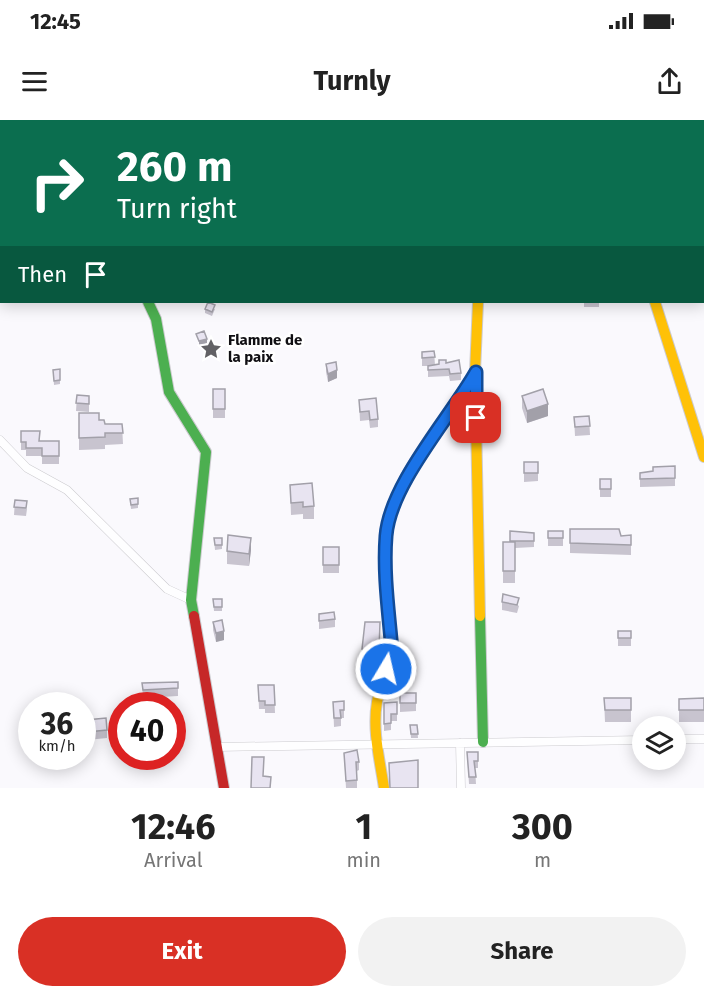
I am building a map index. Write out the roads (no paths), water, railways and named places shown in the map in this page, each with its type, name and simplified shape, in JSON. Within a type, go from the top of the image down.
[{"type":"street","points":[[148,303],[156,319],[169,392],[206,452],[191,600],[224,788]]},
{"type":"street","points":[[478,303],[476,372],[483,742]]},
{"type":"street","points":[[655,303],[704,457]]},
{"type":"street","points":[[384,788],[376,744],[376,705],[392,651],[386,535],[397,499],[417,463],[476,372]]},
{"type":"street","points":[[0,440],[27,468],[67,490],[168,589],[191,600]]},
{"type":"street","points":[[686,739],[704,739]]},
{"type":"street","points":[[218,747],[632,740]]},
{"type":"street","points":[[460,743],[461,788]]},
{"type":"place","name":"Flamme de la paix","points":[[211,349]]}]
